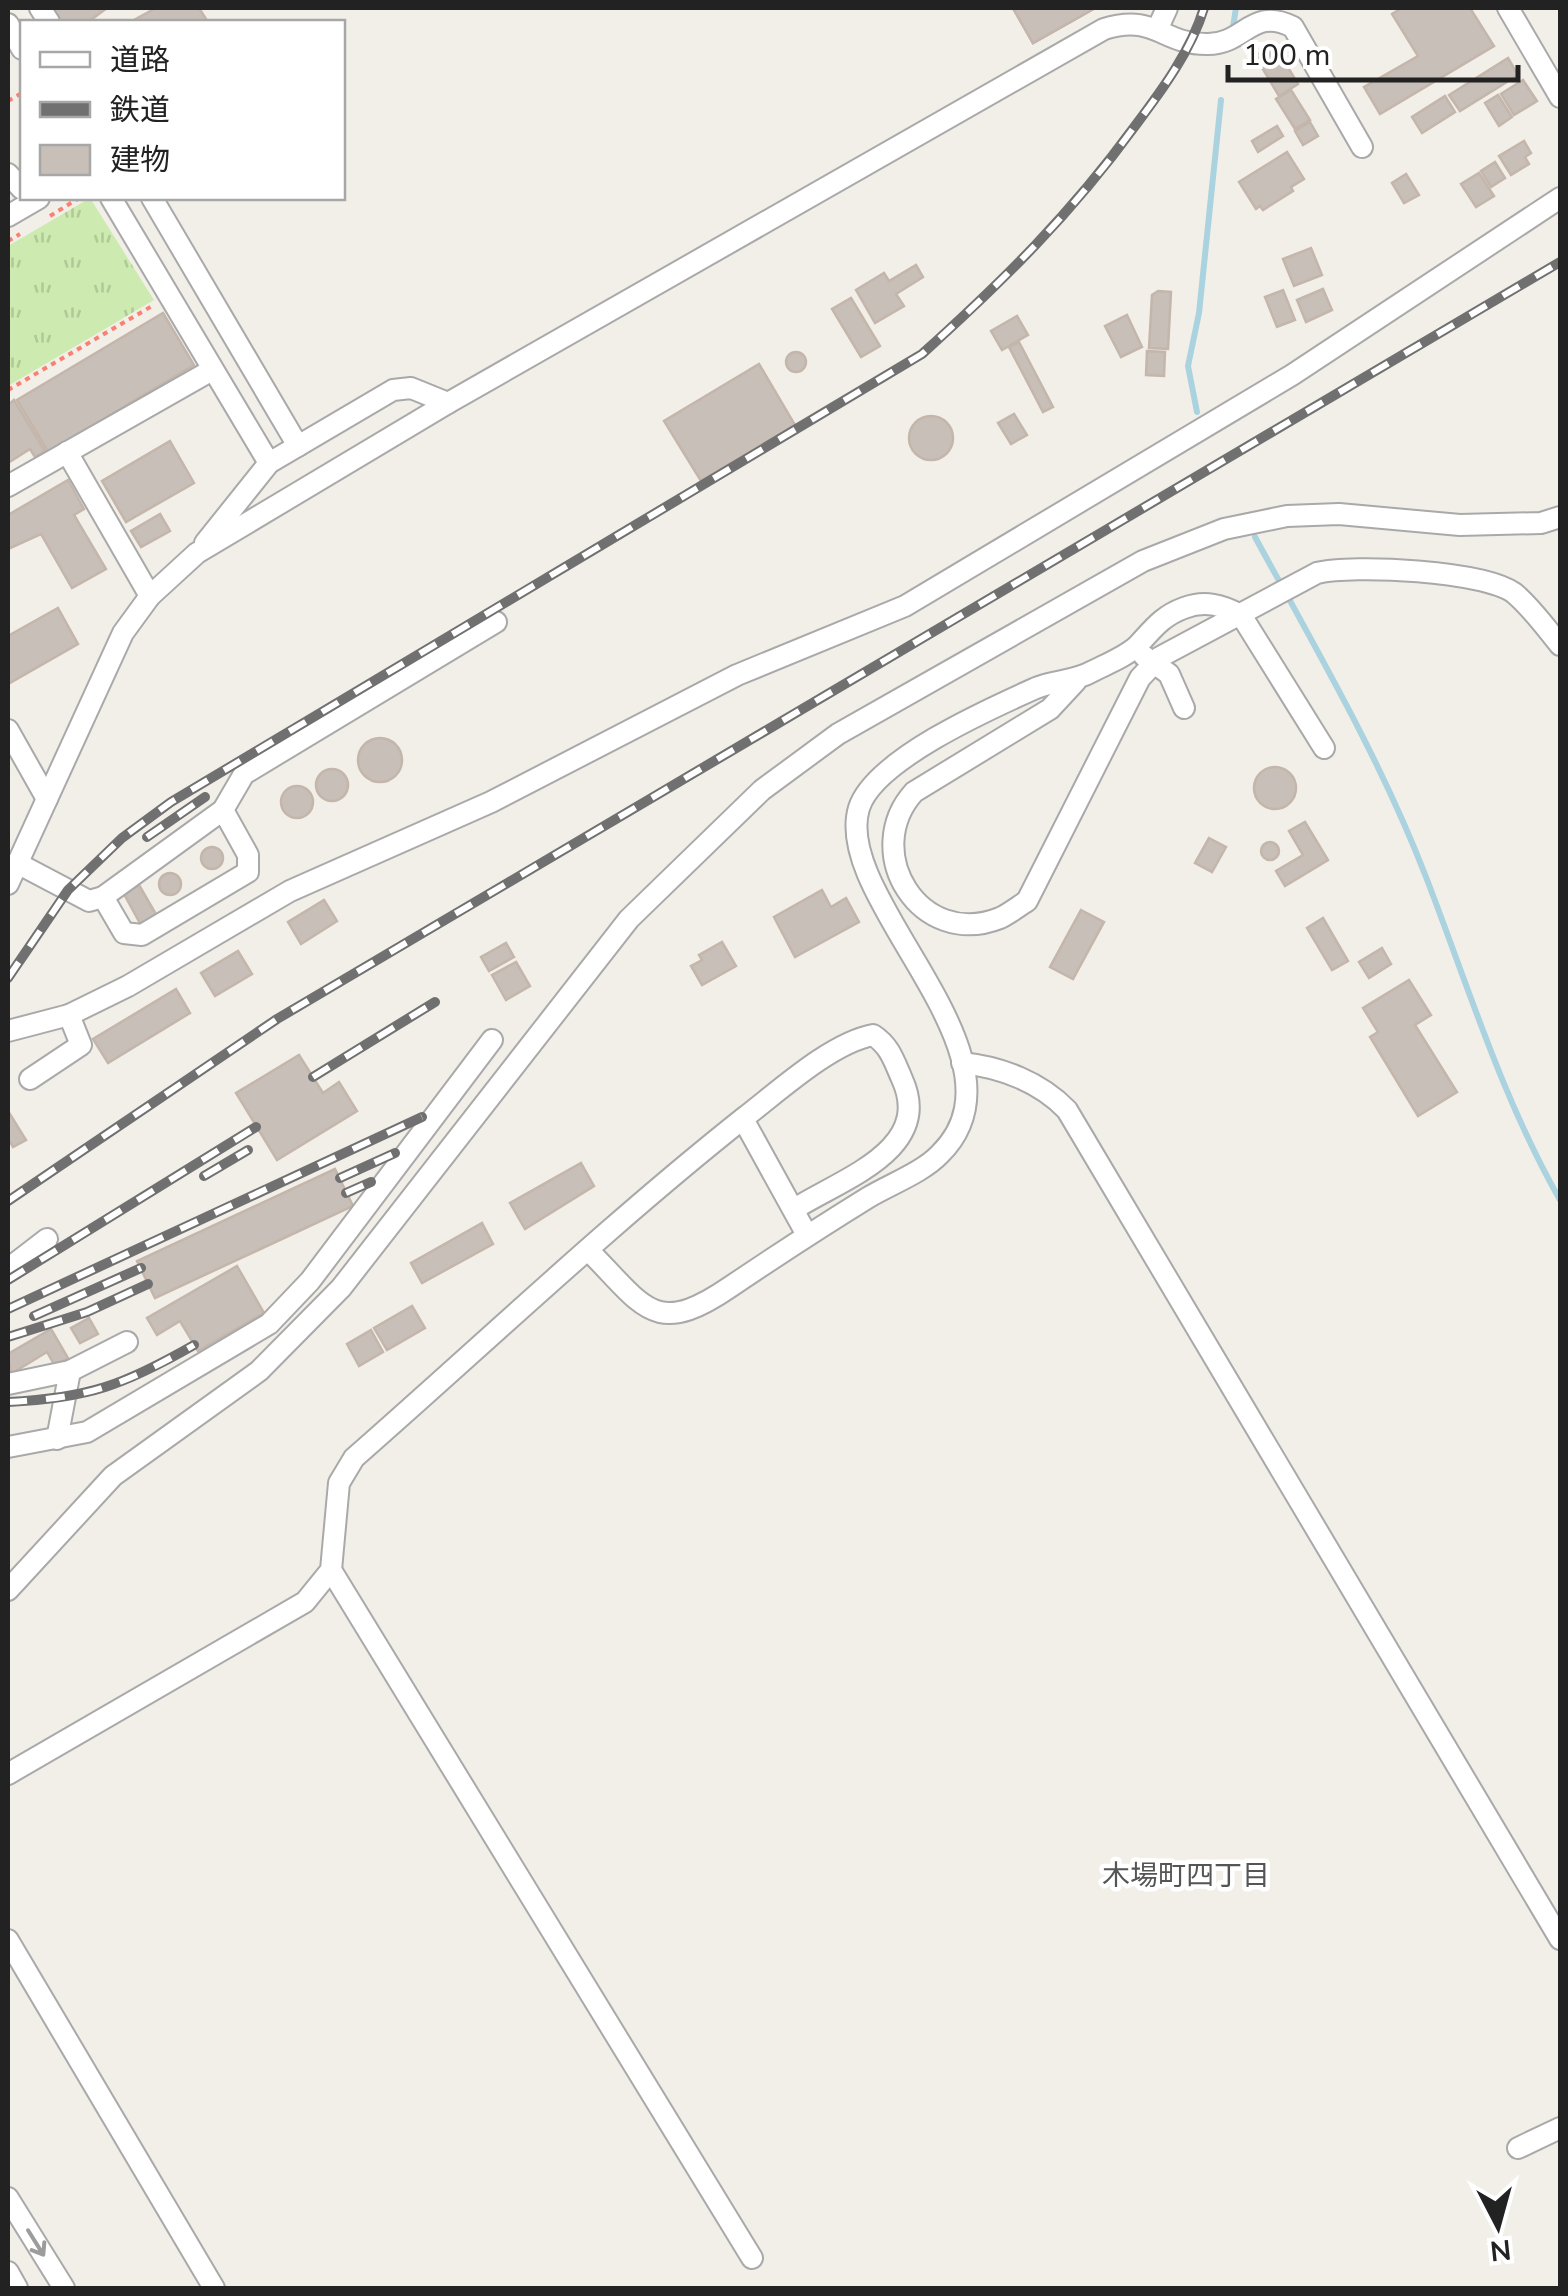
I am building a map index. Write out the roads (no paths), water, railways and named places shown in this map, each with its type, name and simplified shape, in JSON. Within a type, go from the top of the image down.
[{"type":"street","points":[[1157,30],[1167,8]]},
{"type":"street","points":[[1508,8],[1560,97]]},
{"type":"street","points":[[197,553],[448,403],[1104,29],[1132,21],[1190,43],[1228,40],[1260,20],[1276,18],[1293,26],[1362,146]]},
{"type":"street","points":[[8,1031],[68,1015],[128,986],[290,891],[492,802],[737,675],[905,606],[1292,375],[1560,198]]},
{"type":"street","points":[[112,200],[269,464]]},
{"type":"street","points":[[153,200],[298,446]]},
{"type":"street","points":[[8,486],[212,370]]},
{"type":"street","points":[[8,884],[122,633],[150,596],[197,553],[269,464],[394,390],[411,388],[448,403]]},
{"type":"street","points":[[67,452],[150,596]]},
{"type":"street","points":[[12,1583],[113,1476],[259,1371],[342,1288],[628,919],[762,790],[838,734],[1143,561],[1224,529],[1287,516],[1339,514],[1460,525],[1542,522],[1560,517]]},
{"type":"street","points":[[1324,748],[1241,615],[1220,604],[1188,606],[1162,618],[1137,647],[1076,681],[1050,709],[914,792],[902,805],[894,838],[895,857],[907,894],[924,911],[970,923],[1000,918],[1027,901],[1140,678],[1153,664],[1241,615],[1260,605],[1317,573],[1343,567],[1466,578],[1512,592],[1560,644]]},
{"type":"street","points":[[17,863],[89,901],[102,898],[223,810],[244,774],[496,622]]},
{"type":"street","points":[[1137,647],[1168,674],[1184,708]]},
{"type":"street","points":[[589,1251],[648,1310],[673,1316],[700,1308],[807,1235],[940,1154],[963,1118],[967,1086],[958,1044],[877,888],[861,848],[858,813],[867,789],[892,763],[1040,686],[1076,681]]},
{"type":"street","points":[[8,730],[47,799]]},
{"type":"street","points":[[102,898],[124,933],[142,935],[248,872],[248,855],[223,810]]},
{"type":"street","points":[[30,1079],[81,1045],[68,1015]]},
{"type":"street","points":[[8,1774],[305,1602],[331,1570],[339,1484],[354,1458],[742,1119],[791,1081],[859,1038],[872,1035],[886,1043],[910,1097],[910,1122],[898,1145],[796,1208]]},
{"type":"street","points":[[8,1447],[87,1432],[269,1324],[310,1281],[492,1040]]},
{"type":"street","points":[[962,1063],[986,1066],[1049,1091],[1067,1110],[1560,1939]]},
{"type":"street","points":[[742,1119],[796,1208],[807,1235]]},
{"type":"street","points":[[8,1269],[47,1239]]},
{"type":"street","points":[[8,1384],[70,1371],[127,1342]]},
{"type":"street","points":[[57,1439],[70,1371]]},
{"type":"street","points":[[331,1570],[752,2258]]},
{"type":"street","points":[[8,1940],[214,2288]]},
{"type":"street","points":[[1518,2148],[1560,2128]]},
{"type":"street","points":[[8,2198],[64,2288]]},
{"type":"street","points":[[8,2272],[17,2288]]},
{"type":"waterway","points":[[1232,33],[1236,8]]},
{"type":"waterway","points":[[1197,412],[1188,366],[1199,313],[1221,100]]},
{"type":"waterway","points":[[1255,537],[1388,789],[1426,877],[1503,1082],[1560,1200]]},
{"type":"railway","points":[[8,978],[68,890],[122,838],[171,802],[922,354],[1008,273],[1086,189],[1184,55],[1204,8]]},
{"type":"railway","points":[[8,1201],[277,1019],[1560,262]]},
{"type":"railway","points":[[147,837],[205,797]]},
{"type":"railway","points":[[313,1077],[435,1002]]},
{"type":"railway","points":[[8,1309],[422,1117]]},
{"type":"railway","points":[[8,1280],[256,1127]]},
{"type":"railway","points":[[204,1176],[248,1150]]},
{"type":"railway","points":[[340,1178],[395,1153]]},
{"type":"railway","points":[[346,1193],[371,1182]]},
{"type":"railway","points":[[34,1316],[141,1268]]},
{"type":"railway","points":[[8,1337],[87,1312],[148,1284]]},
{"type":"railway","points":[[8,1402],[61,1397],[105,1387],[194,1345]]},
{"type":"district","name":"木場町四丁目","points":[[1186,1876]]}]
